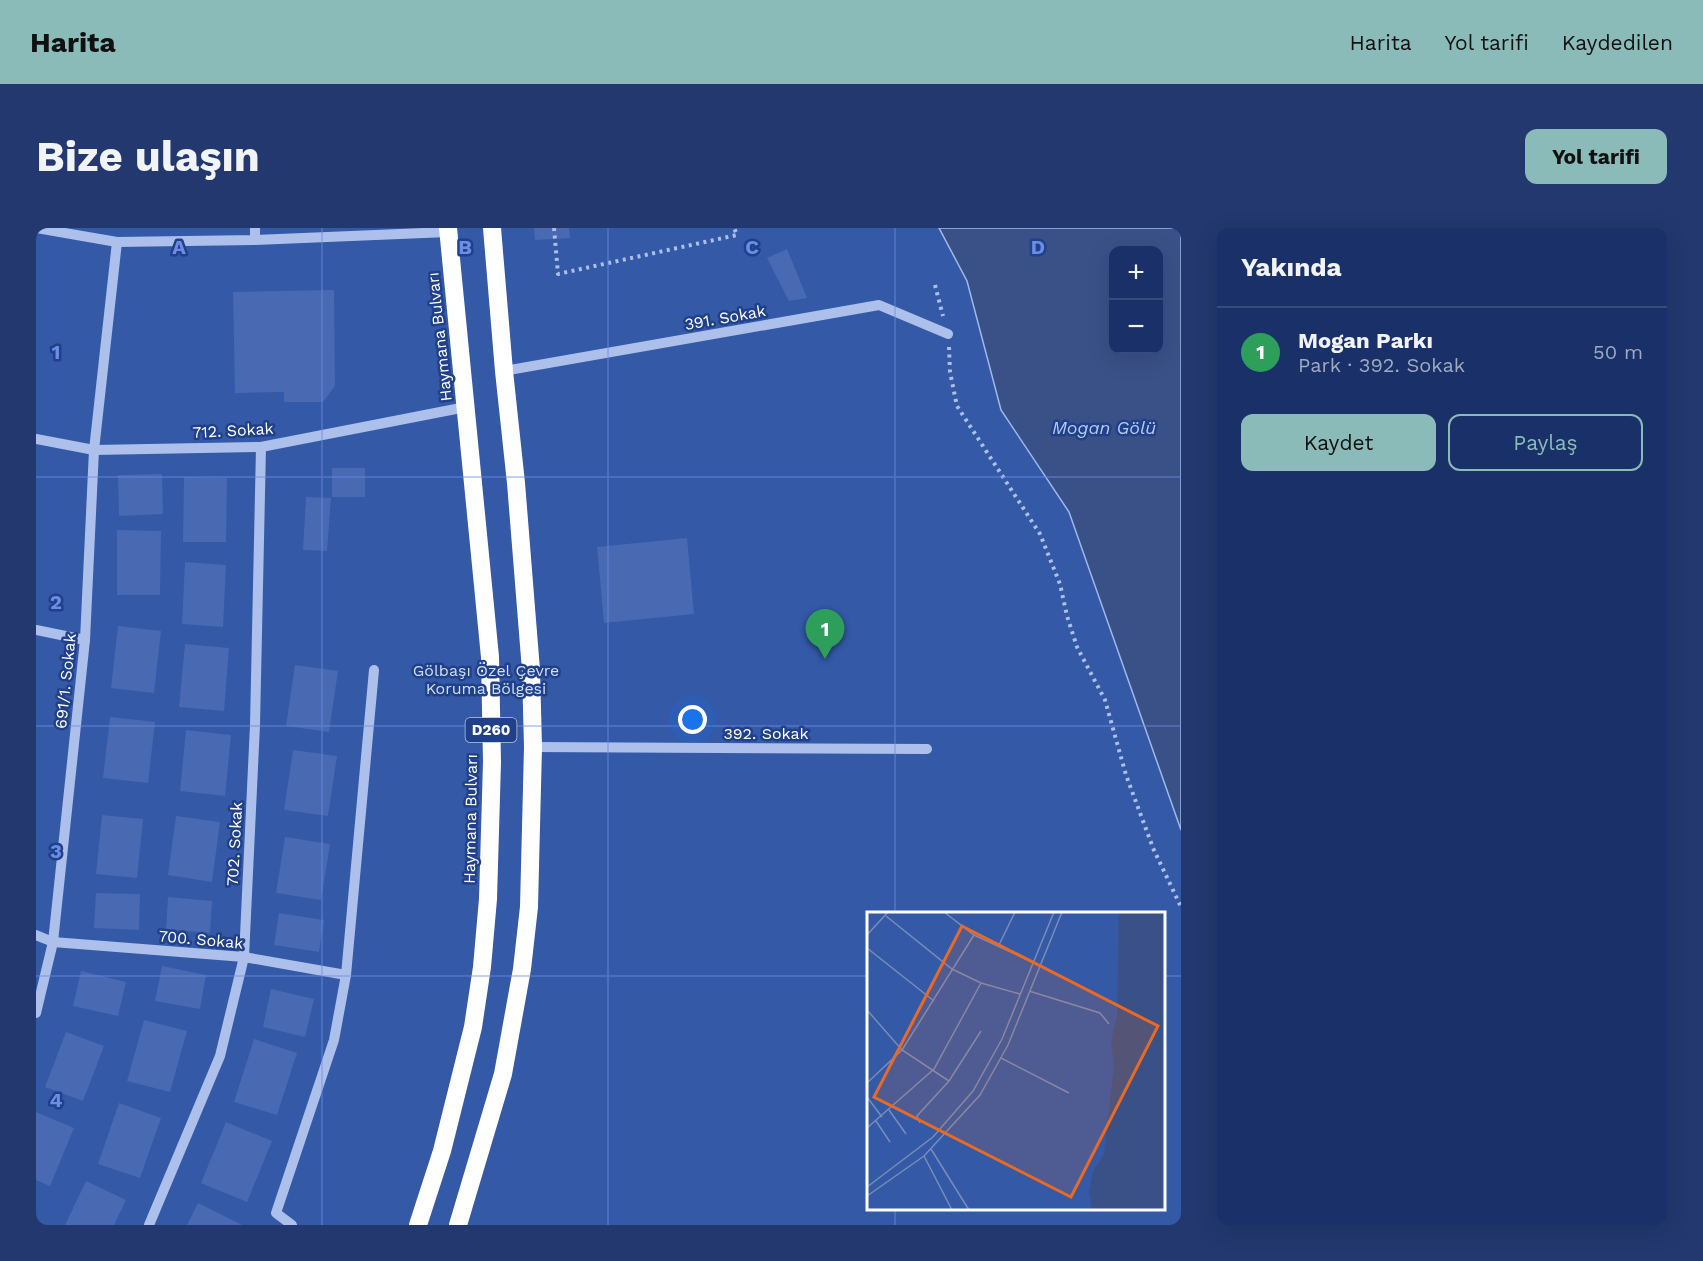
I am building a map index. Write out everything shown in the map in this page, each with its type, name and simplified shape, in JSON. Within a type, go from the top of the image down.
[{"type":"highway","name":"D260","points":[[458,1225],[503,1074],[515,1014],[529,907],[533,747],[531,670],[525,581],[492,228]]},
{"type":"highway","name":"Haymana Bulvarı","points":[[418,1225],[442,1151],[473,1028],[482,967],[488,899],[492,762],[490,657],[448,230]]},
{"type":"street","points":[[36,228],[117,242],[255,240],[448,230]]},
{"type":"street","points":[[255,228],[255,240]]},
{"type":"street","name":"691/1. Sokak","points":[[36,1013],[53,942],[85,640],[94,450],[117,242]]},
{"type":"street","name":"391. Sokak","points":[[504,371],[879,305],[948,334]]},
{"type":"street","name":"712. Sokak","points":[[36,439],[94,450],[261,447],[466,407]]},
{"type":"street","name":"702. Sokak","points":[[149,1225],[220,1056],[244,957],[255,725],[261,447]]},
{"type":"street","points":[[36,630],[85,640]]},
{"type":"street","points":[[292,1225],[276,1213],[334,1040],[346,975],[374,670]]},
{"type":"street","name":"392. Sokak","points":[[533,747],[927,749]]},
{"type":"street","name":"700. Sokak","points":[[36,935],[53,942],[244,957],[346,975]]},
{"type":"path","points":[[554,228],[558,274],[737,235],[734,228]]},
{"type":"path","points":[[935,285],[948,334],[950,372],[957,406],[1040,534],[1060,584],[1077,647],[1105,700],[1126,775],[1153,848],[1181,907]]},
{"type":"green space","name":"Gölbaşı Özel Çevre Koruma Bölgesi","points":[[36,228],[1181,228],[1181,1225],[36,1225]]},
{"type":"water","name":"Mogan Gölü","points":[[939,228],[1181,228],[1181,830],[1069,512],[1001,410],[967,281]]},
{"type":"building","points":[[534,228],[569,228],[570,238],[535,240]]},
{"type":"building","points":[[787,249],[807,298],[789,301],[767,258]]},
{"type":"building","points":[[334,290],[335,386],[323,402],[284,402],[284,392],[235,393],[233,292]]},
{"type":"building","points":[[332,468],[365,468],[365,497],[332,497]]},
{"type":"building","points":[[162,474],[163,514],[119,516],[118,475]]},
{"type":"building","points":[[184,477],[227,478],[226,542],[183,542]]},
{"type":"building","points":[[306,497],[331,498],[327,551],[303,550]]},
{"type":"building","points":[[117,530],[161,531],[160,595],[117,595]]},
{"type":"building","points":[[687,538],[694,614],[604,623],[597,547]]},
{"type":"building","points":[[185,562],[226,565],[223,627],[182,624]]},
{"type":"building","points":[[118,626],[161,631],[154,693],[111,688]]},
{"type":"building","points":[[185,644],[229,648],[224,711],[179,707]]},
{"type":"building","points":[[295,665],[338,671],[329,732],[286,726]]},
{"type":"building","points":[[110,717],[155,722],[148,783],[103,778]]},
{"type":"building","points":[[186,730],[231,735],[225,796],[180,791]]},
{"type":"building","points":[[293,750],[337,756],[328,816],[284,810]]},
{"type":"building","points":[[102,815],[143,819],[137,878],[96,874]]},
{"type":"building","points":[[176,816],[220,822],[212,882],[168,875]]},
{"type":"building","points":[[285,837],[330,844],[321,900],[276,893]]},
{"type":"building","points":[[96,893],[140,894],[139,930],[94,928]]},
{"type":"building","points":[[168,897],[212,901],[210,933],[166,929]]},
{"type":"building","points":[[279,913],[324,920],[319,952],[274,945]]},
{"type":"building","points":[[162,966],[206,975],[200,1009],[155,1001]]},
{"type":"building","points":[[81,971],[126,982],[118,1016],[73,1006]]},
{"type":"building","points":[[271,989],[314,999],[305,1037],[263,1027]]},
{"type":"building","points":[[144,1020],[187,1031],[170,1092],[127,1081]]},
{"type":"building","points":[[66,1032],[104,1046],[83,1101],[45,1087]]},
{"type":"building","points":[[254,1039],[297,1053],[277,1115],[234,1102]]},
{"type":"building","points":[[119,1103],[161,1118],[140,1178],[98,1164]]},
{"type":"building","points":[[36,1112],[74,1128],[50,1186],[36,1180]]},
{"type":"building","points":[[226,1122],[272,1141],[247,1202],[201,1183]]},
{"type":"building","points":[[86,1181],[126,1200],[114,1225],[65,1225]]},
{"type":"building","points":[[198,1203],[242,1225],[187,1225]]},
{"type":"place","name":"Mogan Parkı","points":[[825,659]]}]
